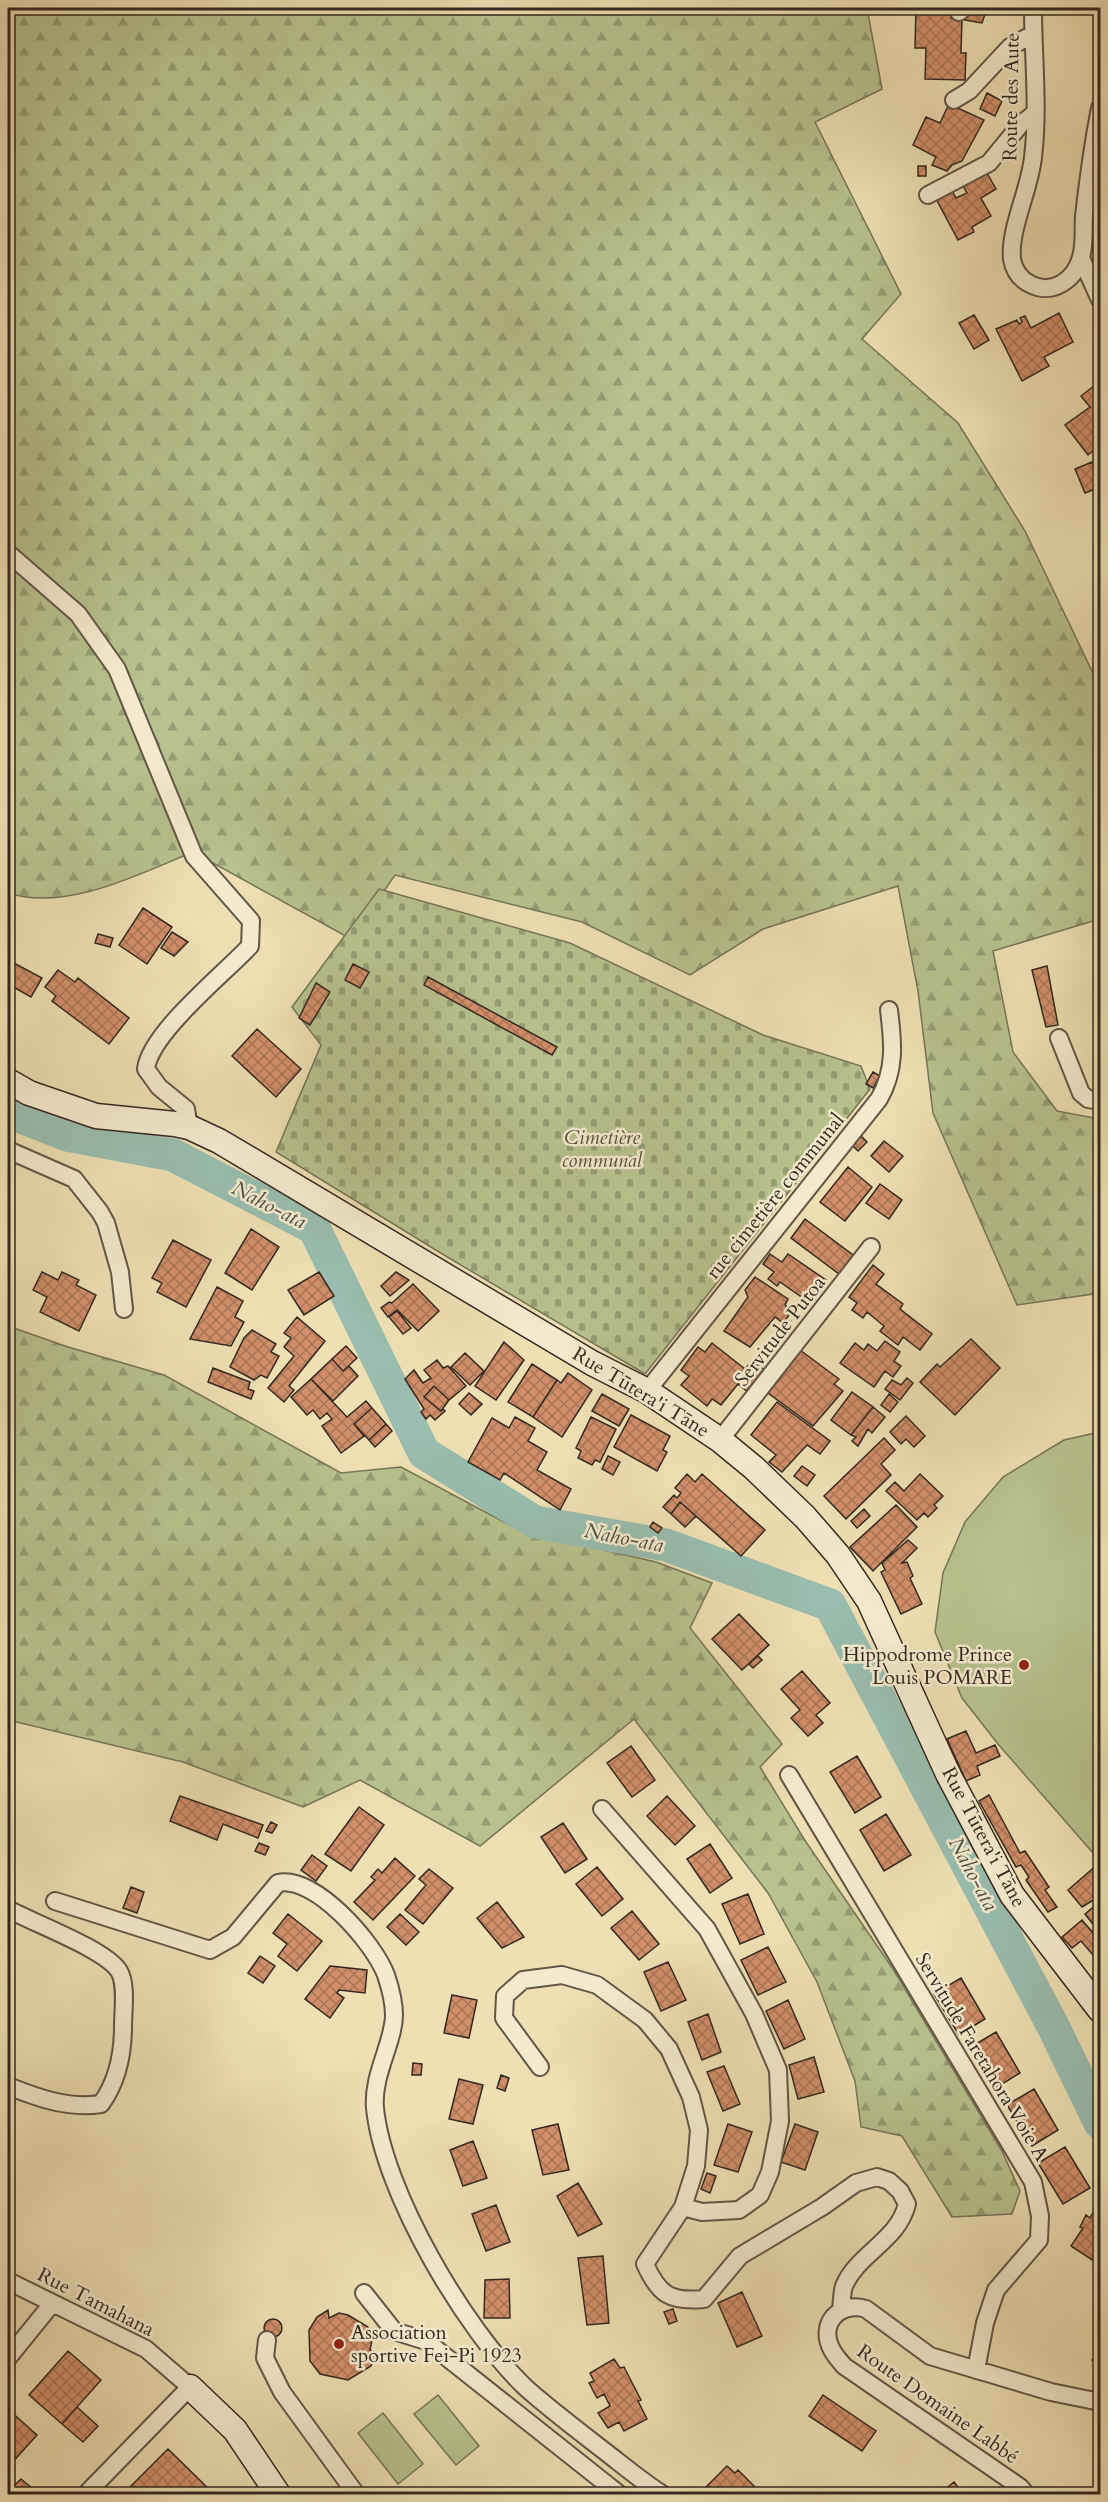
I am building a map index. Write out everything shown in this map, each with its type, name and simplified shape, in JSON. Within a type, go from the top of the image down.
[{"type":"street","name":"Route des Aute","points":[[1033,8],[1035,113],[1033,158],[1012,246],[1016,271],[1022,280],[1037,288],[1048,289],[1070,278],[1081,258]]},
{"type":"street","points":[[954,100],[969,91],[1010,47],[1033,34]]},
{"type":"street","points":[[1101,108],[1089,176],[1081,258],[1101,300]]},
{"type":"street","points":[[928,195],[989,163],[1021,124],[1035,113]]},
{"type":"street","points":[[8,553],[78,614],[117,669],[194,856],[251,921],[250,946],[162,1034],[147,1060],[147,1069],[159,1087],[186,1108],[189,1126]]},
{"type":"street","name":"rue cimetière communal","points":[[647,1391],[879,1099],[888,1082],[892,1063],[889,1010]]},
{"type":"street","points":[[1059,1038],[1081,1093],[1088,1100],[1101,1101]]},
{"type":"street","name":"Rue Tūtera'i Tāne","points":[[8,1081],[29,1093],[96,1116],[157,1120],[189,1126],[269,1168],[592,1363],[647,1391],[720,1440],[754,1468],[817,1530],[838,1555],[869,1601],[922,1712],[948,1774],[1012,1895],[1101,2010]]},
{"type":"street","points":[[8,1150],[74,1179],[100,1212],[106,1223],[120,1272],[124,1309]]},
{"type":"street","name":"Servitude Putoa","points":[[720,1440],[871,1246]]},
{"type":"street","name":"Servitude Faretahora Voie A","points":[[789,1775],[1033,2182],[1040,2216],[1039,2240],[996,2290],[985,2323],[976,2370]]},
{"type":"street","points":[[602,1809],[707,1929],[754,2014],[778,2070],[780,2121],[770,2172],[760,2194],[739,2210],[702,2211],[683,2207]]},
{"type":"street","points":[[55,1901],[210,1950],[233,1937],[278,1883],[295,1882],[348,1920],[379,1958],[392,1997],[394,2016],[377,2078],[375,2105],[378,2129],[393,2180],[420,2234],[451,2290],[488,2344],[525,2386],[662,2494]]},
{"type":"street","points":[[8,1909],[106,1959],[120,1972],[123,1993],[123,2044],[111,2090],[101,2104],[83,2106],[44,2100],[8,2086]]},
{"type":"street","points":[[540,2067],[504,2018],[505,1996],[523,1980],[562,1976],[597,1985],[645,2020],[669,2049],[691,2097],[699,2130],[696,2166],[683,2207],[645,2264],[656,2287],[682,2301],[704,2299],[740,2256],[822,2207],[856,2183],[877,2177],[889,2181],[900,2191],[907,2204],[904,2216],[897,2227],[856,2268],[844,2286],[841,2309]]},
{"type":"street","name":"Rue Tamahana","points":[[8,2281],[51,2305],[146,2349],[190,2387]]},
{"type":"street","points":[[364,2293],[394,2331],[426,2341],[619,2494]]},
{"type":"street","points":[[8,2358],[51,2305]]},
{"type":"street","name":"Route Domaine Labbé","points":[[1026,2494],[843,2366],[832,2350],[828,2337],[828,2325],[841,2309],[854,2306],[866,2309],[930,2356],[1051,2392],[1101,2402]]},
{"type":"street","points":[[267,2340],[265,2358],[282,2392],[356,2494]]},
{"type":"street","points":[[86,2494],[190,2387],[235,2430],[278,2494]]},
{"type":"street","points":[[987,2465],[1008,2494]]},
{"type":"green space","points":[[8,8],[867,8],[882,89],[815,122],[901,294],[862,339],[958,423],[1025,531],[1100,688],[1100,919],[993,951],[1013,1052],[1057,1111],[1100,1119],[1100,1293],[1017,1305],[933,1113],[918,991],[898,886],[763,929],[690,975],[582,922],[395,875],[351,939],[193,852],[126,880],[78,894],[54,898],[30,898],[8,893]]},
{"type":"green space","name":"Cimetière communal","points":[[379,889],[570,943],[763,1035],[861,1066],[870,1089],[645,1374],[276,1152],[321,1045],[292,1007]]},
{"type":"green space","points":[[8,1326],[68,1347],[164,1375],[341,1473],[401,1467],[521,1531],[656,1562],[712,1583],[690,1628],[782,1744],[760,1767],[806,1842],[893,1969],[1002,2151],[1020,2191],[1012,2214],[952,2217],[902,2136],[861,2127],[855,2081],[817,1982],[768,1893],[634,1719],[480,1846],[360,1780],[303,1807],[183,1762],[8,1720]]},
{"type":"green space","name":"Hippodrome Prince Louis POMARE","points":[[1100,1432],[1100,1861],[998,1744],[962,1698],[935,1632],[943,1573],[965,1522],[1003,1477],[1064,1440]]},
{"type":"green space","points":[[438,2395],[479,2446],[456,2465],[414,2414]]},
{"type":"green space","points":[[383,2413],[423,2464],[398,2484],[358,2433]]},
{"type":"building","points":[[916,8],[951,8],[951,18],[962,18],[961,53],[966,53],[965,80],[925,79],[926,48],[915,48]]},
{"type":"building","points":[[978,9],[985,14],[982,23],[963,18],[969,11]]},
{"type":"building","points":[[987,93],[1002,101],[995,116],[980,109]]},
{"type":"building","points":[[949,104],[984,120],[962,161],[952,165],[947,171],[932,165],[936,157],[913,145],[926,117],[940,123]]},
{"type":"building","points":[[918,166],[926,166],[926,176],[918,176]]},
{"type":"building","points":[[987,173],[996,189],[981,198],[991,216],[972,227],[974,232],[958,240],[934,195],[950,187],[956,198],[967,193],[963,186]]},
{"type":"building","points":[[1059,313],[1073,342],[1044,357],[1049,366],[1022,381],[996,329],[1017,320],[1019,324],[1022,322],[1020,318],[1025,316],[1031,328]]},
{"type":"building","points":[[974,315],[989,340],[974,349],[959,323]]},
{"type":"building","points":[[1095,385],[1100,393],[1100,445],[1088,455],[1065,425],[1090,407],[1081,396]]},
{"type":"building","points":[[1092,462],[1100,487],[1085,493],[1075,469]]},
{"type":"building","points":[[143,908],[172,927],[147,964],[119,945]]},
{"type":"building","points":[[172,932],[188,942],[174,956],[161,948]]},
{"type":"building","points":[[98,934],[113,938],[110,947],[95,943]]},
{"type":"building","points":[[12,962],[42,978],[31,997],[8,984],[8,969]]},
{"type":"building","points":[[353,964],[369,972],[360,988],[345,980]]},
{"type":"building","points":[[1047,966],[1058,1025],[1046,1027],[1032,970]]},
{"type":"building","points":[[58,970],[75,982],[78,978],[129,1018],[109,1044],[52,1001],[56,996],[45,987]]},
{"type":"building","points":[[428,977],[557,1047],[552,1055],[424,985]]},
{"type":"building","points":[[316,983],[330,992],[310,1025],[299,1018]]},
{"type":"building","points":[[257,1029],[301,1069],[276,1097],[232,1056]]},
{"type":"building","points":[[873,1072],[880,1076],[873,1088],[866,1084]]},
{"type":"building","points":[[861,1136],[867,1142],[858,1151],[852,1145]]},
{"type":"building","points":[[884,1141],[903,1156],[889,1172],[871,1156]]},
{"type":"building","points":[[848,1167],[872,1187],[845,1221],[820,1202]]},
{"type":"building","points":[[880,1184],[902,1200],[889,1219],[866,1203]]},
{"type":"building","points":[[805,1219],[853,1255],[839,1274],[791,1238]]},
{"type":"building","points":[[251,1229],[279,1247],[252,1290],[225,1273]]},
{"type":"building","points":[[173,1240],[211,1260],[186,1307],[157,1292],[162,1283],[152,1278]]},
{"type":"building","points":[[770,1254],[782,1262],[788,1254],[826,1280],[810,1303],[780,1282],[777,1286],[768,1279],[774,1272],[763,1264]]},
{"type":"building","points":[[873,1265],[884,1274],[876,1284],[903,1304],[900,1309],[932,1334],[920,1350],[903,1337],[898,1345],[880,1331],[884,1326],[867,1312],[863,1318],[852,1310],[857,1303],[849,1297]]},
{"type":"building","points":[[42,1272],[58,1280],[62,1272],[79,1280],[76,1285],[96,1295],[79,1331],[40,1312],[47,1297],[33,1290]]},
{"type":"building","points":[[319,1272],[334,1296],[304,1315],[288,1290]]},
{"type":"building","points":[[396,1272],[409,1280],[390,1296],[381,1286]]},
{"type":"building","points":[[755,1277],[788,1299],[785,1305],[792,1311],[783,1323],[775,1317],[750,1347],[724,1331],[748,1297],[745,1290]]},
{"type":"building","points":[[413,1284],[439,1311],[418,1331],[397,1310],[388,1317],[381,1308],[389,1302],[392,1303]]},
{"type":"building","points":[[217,1287],[243,1301],[235,1317],[244,1322],[231,1346],[190,1339]]},
{"type":"building","points":[[397,1311],[411,1328],[403,1334],[389,1317]]},
{"type":"building","points":[[297,1317],[325,1341],[289,1386],[294,1390],[284,1402],[268,1388],[294,1356],[284,1347],[291,1338],[284,1333]]},
{"type":"building","points":[[252,1330],[276,1344],[271,1352],[279,1356],[267,1378],[261,1375],[254,1380],[230,1367],[244,1338]]},
{"type":"building","points":[[971,1339],[1000,1368],[955,1415],[920,1382],[937,1364],[940,1367]]},
{"type":"building","points":[[885,1341],[900,1352],[894,1361],[901,1366],[893,1377],[885,1371],[874,1387],[840,1363],[855,1343],[864,1350],[868,1344],[877,1351]]},
{"type":"building","points":[[504,1342],[524,1360],[496,1400],[475,1386]]},
{"type":"building","points":[[712,1343],[745,1369],[752,1361],[766,1371],[749,1393],[738,1384],[721,1405],[712,1399],[707,1406],[681,1385],[689,1376],[681,1370],[698,1347],[705,1352]]},
{"type":"building","points":[[346,1346],[357,1358],[343,1371],[332,1359]]},
{"type":"building","points":[[800,1350],[839,1379],[834,1384],[843,1391],[813,1426],[768,1393]]},
{"type":"building","points":[[465,1353],[484,1371],[470,1385],[451,1367]]},
{"type":"building","points":[[332,1359],[343,1371],[349,1366],[358,1376],[333,1401],[311,1379]]},
{"type":"building","points":[[437,1360],[443,1368],[448,1366],[466,1386],[449,1400],[434,1386],[424,1397],[441,1411],[443,1409],[445,1411],[435,1420],[430,1415],[426,1419],[421,1412],[424,1409],[405,1379],[414,1370],[423,1383],[431,1378],[424,1370]]},
{"type":"building","points":[[532,1364],[557,1380],[533,1417],[508,1402]]},
{"type":"building","points":[[213,1368],[250,1382],[248,1389],[254,1391],[251,1399],[208,1382]]},
{"type":"building","points":[[568,1373],[592,1390],[562,1437],[533,1417],[557,1380],[561,1383]]},
{"type":"building","points":[[907,1378],[913,1383],[900,1400],[885,1389],[892,1380],[901,1385]]},
{"type":"building","points":[[311,1379],[347,1417],[366,1401],[372,1408],[354,1424],[364,1436],[341,1453],[322,1426],[332,1419],[327,1413],[320,1419],[313,1410],[307,1415],[291,1397]]},
{"type":"building","points":[[434,1386],[449,1400],[441,1411],[424,1397]]},
{"type":"building","points":[[852,1392],[873,1407],[851,1435],[831,1420]]},
{"type":"building","points":[[469,1393],[482,1404],[471,1415],[459,1404]]},
{"type":"building","points":[[602,1394],[629,1409],[619,1426],[592,1411]]},
{"type":"building","points":[[889,1394],[898,1402],[890,1412],[881,1405]]},
{"type":"building","points":[[777,1402],[830,1441],[820,1454],[807,1445],[782,1472],[769,1462],[776,1455],[751,1435]]},
{"type":"building","points":[[873,1407],[885,1417],[872,1433],[868,1429],[858,1446],[852,1441],[856,1437],[851,1435]]},
{"type":"building","points":[[372,1408],[386,1424],[369,1440],[354,1424]]},
{"type":"building","points":[[631,1415],[670,1436],[663,1450],[667,1452],[657,1471],[614,1447]]},
{"type":"building","points":[[906,1416],[925,1436],[914,1447],[906,1439],[901,1444],[890,1432]]},
{"type":"building","points":[[515,1417],[535,1428],[528,1441],[547,1452],[537,1470],[571,1489],[560,1510],[504,1473],[500,1480],[468,1462],[492,1418],[509,1428]]},
{"type":"building","points":[[591,1417],[616,1429],[600,1462],[595,1460],[592,1465],[578,1458],[581,1451],[576,1448]]},
{"type":"building","points":[[386,1424],[392,1431],[375,1447],[369,1440]]},
{"type":"building","points":[[884,1438],[895,1450],[881,1464],[891,1475],[846,1519],[824,1496]]},
{"type":"building","points":[[608,1456],[620,1462],[613,1475],[602,1469]]},
{"type":"building","points":[[802,1466],[815,1475],[807,1486],[794,1476]]},
{"type":"building","points":[[687,1474],[695,1482],[702,1474],[765,1530],[741,1556],[680,1502],[671,1514],[663,1507],[674,1495],[677,1498],[681,1493],[675,1488]]},
{"type":"building","points":[[920,1474],[943,1496],[934,1505],[937,1508],[928,1517],[924,1513],[917,1520],[886,1491],[895,1482],[904,1491]]},
{"type":"building","points":[[680,1502],[696,1516],[685,1527],[671,1514]]},
{"type":"building","points":[[896,1505],[917,1527],[873,1571],[850,1547]]},
{"type":"building","points":[[864,1509],[870,1516],[857,1528],[851,1521]]},
{"type":"building","points":[[653,1522],[662,1528],[658,1533],[650,1527]]},
{"type":"building","points":[[908,1540],[917,1548],[902,1563],[907,1562],[913,1576],[910,1578],[922,1604],[901,1614],[881,1572],[885,1570],[882,1563]]},
{"type":"building","points":[[739,1614],[769,1645],[742,1670],[712,1639]]},
{"type":"building","points":[[758,1656],[762,1660],[753,1668],[749,1664]]},
{"type":"building","points":[[802,1671],[830,1703],[816,1715],[823,1723],[808,1736],[791,1718],[800,1710],[781,1689]]},
{"type":"building","points":[[966,1731],[976,1753],[995,1745],[1000,1756],[977,1766],[980,1775],[966,1781],[947,1739]]},
{"type":"building","points":[[631,1746],[655,1780],[632,1797],[607,1763]]},
{"type":"building","points":[[857,1756],[881,1797],[855,1813],[830,1772]]},
{"type":"building","points":[[989,1795],[1020,1853],[1025,1851],[1049,1887],[1045,1890],[1057,1907],[1048,1912],[1026,1880],[1029,1877],[1021,1865],[1016,1867],[979,1801]]},
{"type":"building","points":[[180,1796],[263,1825],[258,1838],[223,1824],[217,1840],[170,1821]]},
{"type":"building","points":[[667,1796],[695,1826],[675,1845],[647,1816]]},
{"type":"building","points":[[359,1807],[384,1825],[351,1871],[325,1854]]},
{"type":"building","points":[[886,1814],[911,1855],[884,1871],[860,1830]]},
{"type":"building","points":[[271,1822],[277,1825],[272,1833],[266,1831]]},
{"type":"building","points":[[563,1823],[587,1859],[565,1873],[541,1837]]},
{"type":"building","points":[[259,1843],[269,1847],[265,1855],[255,1851]]},
{"type":"building","points":[[710,1844],[732,1878],[710,1893],[687,1859]]},
{"type":"building","points":[[312,1855],[327,1866],[316,1881],[301,1870]]},
{"type":"building","points":[[395,1858],[415,1876],[373,1920],[354,1902],[375,1880],[371,1877],[378,1869],[382,1873]]},
{"type":"building","points":[[1097,1865],[1100,1870],[1100,1896],[1082,1907],[1068,1890]]},
{"type":"building","points":[[597,1867],[623,1899],[602,1916],[576,1884]]},
{"type":"building","points":[[429,1869],[453,1888],[423,1924],[405,1910],[426,1885],[419,1879]]},
{"type":"building","points":[[131,1887],[144,1892],[137,1913],[123,1908]]},
{"type":"building","points":[[748,1894],[764,1934],[740,1944],[722,1904]]},
{"type":"building","points":[[497,1902],[524,1937],[502,1948],[477,1918]]},
{"type":"building","points":[[1097,1904],[1100,1907],[1100,1933],[1085,1914]]},
{"type":"building","points":[[632,1911],[659,1944],[639,1960],[611,1928]]},
{"type":"building","points":[[288,1914],[322,1941],[297,1971],[278,1956],[287,1944],[273,1933]]},
{"type":"building","points":[[400,1914],[419,1932],[406,1945],[387,1927]]},
{"type":"building","points":[[1082,1920],[1100,1941],[1100,1963],[1081,1941],[1072,1948],[1062,1937]]},
{"type":"building","points":[[768,1947],[786,1982],[758,1995],[741,1960]]},
{"type":"building","points":[[260,1956],[275,1966],[263,1983],[248,1973]]},
{"type":"building","points":[[668,1962],[686,2000],[661,2011],[644,1972]]},
{"type":"building","points":[[330,1966],[367,1970],[365,1993],[339,1990],[337,1993],[344,1998],[330,2018],[305,1999]]},
{"type":"building","points":[[961,1978],[985,2019],[959,2035],[934,1994]]},
{"type":"building","points":[[452,1995],[477,2000],[469,2038],[444,2033]]},
{"type":"building","points":[[788,2000],[805,2039],[784,2049],[766,2011]]},
{"type":"building","points":[[708,2014],[721,2052],[702,2060],[688,2022]]},
{"type":"building","points":[[996,2032],[1020,2073],[994,2089],[969,2048]]},
{"type":"building","points":[[814,2057],[824,2092],[798,2099],[789,2065]]},
{"type":"building","points":[[413,2063],[422,2064],[421,2075],[412,2075]]},
{"type":"building","points":[[724,2066],[740,2104],[723,2111],[707,2072]]},
{"type":"building","points":[[501,2075],[509,2078],[505,2091],[497,2088]]},
{"type":"building","points":[[459,2079],[483,2085],[473,2124],[449,2119]]},
{"type":"building","points":[[1034,2089],[1058,2130],[1032,2146],[1007,2105]]},
{"type":"building","points":[[558,2124],[569,2170],[543,2175],[532,2130]]},
{"type":"building","points":[[728,2124],[752,2132],[738,2172],[714,2165]]},
{"type":"building","points":[[795,2124],[818,2132],[805,2170],[781,2162]]},
{"type":"building","points":[[473,2141],[487,2178],[463,2186],[450,2150]]},
{"type":"building","points":[[1065,2147],[1090,2188],[1063,2204],[1038,2163]]},
{"type":"building","points":[[707,2173],[716,2176],[710,2193],[701,2189]]},
{"type":"building","points":[[578,2183],[602,2224],[578,2236],[557,2196]]},
{"type":"building","points":[[496,2205],[510,2242],[486,2251],[472,2214]]},
{"type":"building","points":[[1097,2206],[1100,2208],[1100,2265],[1071,2246],[1083,2228],[1080,2227],[1086,2215],[1090,2218]]},
{"type":"building","points":[[603,2256],[609,2323],[587,2325],[578,2258]]},
{"type":"building","points":[[509,2279],[510,2318],[484,2318],[485,2280]]},
{"type":"building","points":[[742,2292],[762,2336],[737,2347],[718,2303]]},
{"type":"building","points":[[673,2309],[677,2321],[669,2324],[664,2312]]},
{"type":"building","name":"Association sportive Fei-Pi 1923","points":[[328,2310],[329,2318],[339,2313],[348,2315],[368,2327],[372,2340],[370,2350],[376,2355],[371,2366],[348,2380],[320,2374],[310,2361],[309,2330],[317,2317]]},
{"type":"building","points":[[269,2319],[277,2319],[282,2324],[280,2335],[269,2337],[264,2332],[264,2324]]},
{"type":"building","points":[[68,2351],[101,2380],[62,2424],[29,2395]]},
{"type":"building","points":[[1100,2352],[1100,2369],[1092,2360]]},
{"type":"building","points":[[614,2359],[620,2368],[624,2367],[641,2400],[638,2401],[647,2419],[624,2431],[619,2422],[608,2428],[598,2413],[610,2406],[604,2394],[597,2398],[589,2383],[594,2381],[590,2373]]},
{"type":"building","points":[[823,2395],[876,2431],[862,2451],[809,2416]]},
{"type":"building","points":[[77,2407],[98,2426],[83,2442],[62,2424]]},
{"type":"building","points":[[8,2409],[37,2435],[11,2464],[8,2461]]},
{"type":"building","points":[[168,2449],[214,2494],[123,2494]]},
{"type":"building","points":[[727,2466],[735,2473],[738,2470],[762,2494],[709,2494],[704,2489]]},
{"type":"building","points":[[21,2479],[39,2494],[22,2494],[13,2487]]},
{"type":"building","points":[[954,2482],[963,2494],[939,2494]]},
{"type":"waterway","name":"Naho-ata","points":[[8,1112],[67,1135],[173,1155],[314,1228],[424,1453],[535,1522],[666,1545],[830,1605],[1054,2028],[1100,2123]]},
{"type":"place","name":"Hippodrome Prince Louis POMARE","points":[[1024,1665]]},
{"type":"place","name":"Association sportive Fei-Pi 1923","points":[[339,2344]]}]
